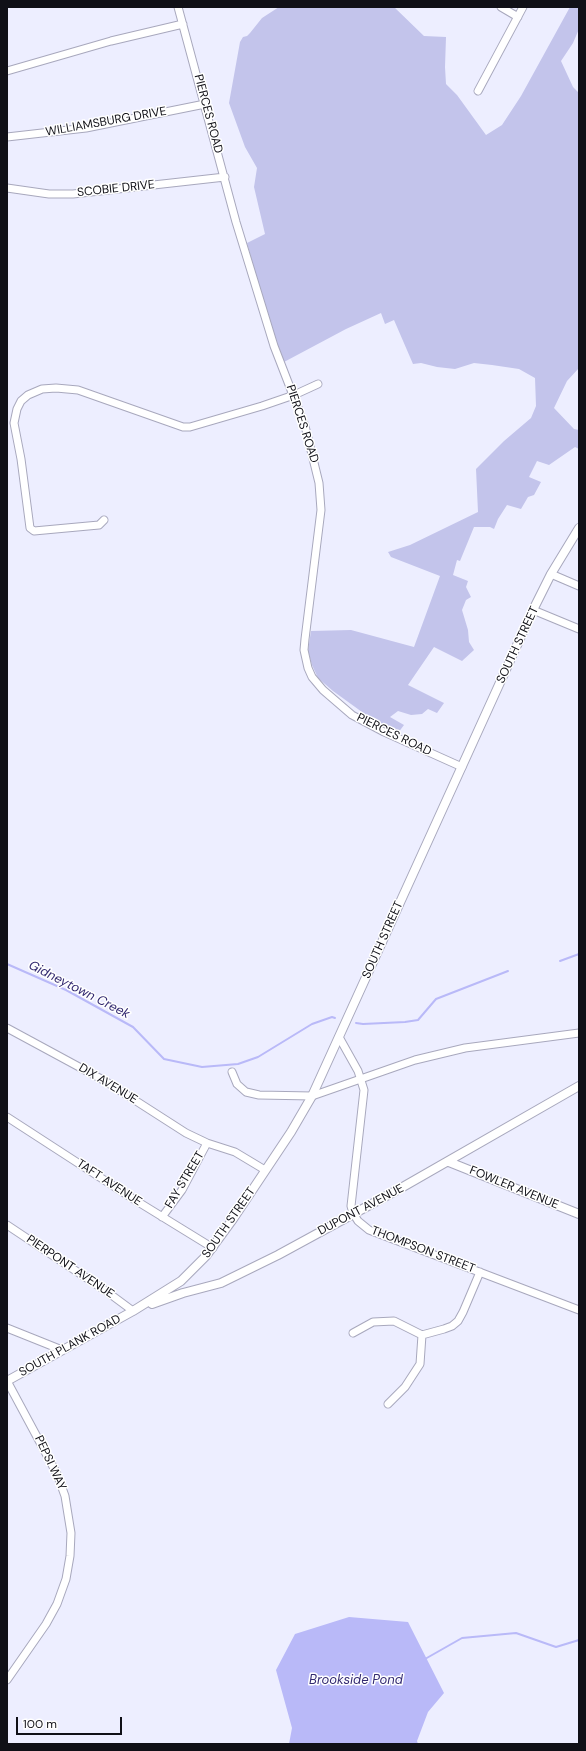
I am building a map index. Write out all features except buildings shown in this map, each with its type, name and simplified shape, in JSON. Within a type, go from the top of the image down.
[{"type":"street","name":"PIERCES ROAD","points":[[178,7],[274,346],[294,395],[312,450],[319,483],[321,510],[304,639],[304,650],[308,668],[312,676],[323,690],[352,715],[384,732],[462,767]]},
{"type":"street","points":[[501,7],[518,17]]},
{"type":"street","points":[[478,91],[524,7]]},
{"type":"street","points":[[7,71],[111,41],[183,24]]},
{"type":"street","name":"WILLIAMSBURG DRIVE","points":[[7,137],[86,128],[205,104]]},
{"type":"street","name":"SCOBIE DRIVE","points":[[7,188],[49,194],[73,194],[225,177]]},
{"type":"street","points":[[104,520],[99,524],[34,531],[30,528],[21,459],[14,423],[17,409],[21,401],[28,395],[42,389],[56,388],[78,390],[183,426],[190,427],[294,395],[318,384]]},
{"type":"street","name":"SOUTH STREET","points":[[133,1311],[181,1281],[213,1248],[291,1132],[312,1096],[533,610],[551,574],[579,528]]},
{"type":"street","points":[[551,574],[579,586]]},
{"type":"street","points":[[533,610],[579,629]]},
{"type":"street","name":"DIX AVENUE","points":[[7,1028],[105,1081],[186,1133],[207,1143],[235,1152],[265,1170]]},
{"type":"street","points":[[232,1072],[237,1084],[246,1092],[259,1095],[312,1096],[415,1060],[465,1048],[579,1033]]},
{"type":"street","points":[[339,1037],[361,1078],[364,1090],[351,1206],[353,1213]]},
{"type":"street","name":"DUPONT AVENUE","points":[[133,1311],[183,1293],[221,1283],[278,1255],[449,1162],[579,1086]]},
{"type":"street","name":"TAFT AVENUE","points":[[7,1117],[162,1217],[213,1248]]},
{"type":"street","name":"FAY STREET","points":[[162,1217],[182,1190],[207,1143]]},
{"type":"street","name":"FOWLER AVENUE","points":[[449,1162],[579,1214]]},
{"type":"street","name":"THOMPSON STREET","points":[[353,1213],[360,1223],[369,1230],[579,1310]]},
{"type":"street","name":"PIERPONT AVENUE","points":[[7,1225],[106,1291],[133,1311]]},
{"type":"street","points":[[353,1333],[373,1322],[394,1321],[422,1335],[444,1329],[458,1321],[480,1272]]},
{"type":"street","name":"SOUTH PLANK ROAD","points":[[7,1381],[133,1311]]},
{"type":"street","points":[[7,1328],[62,1350]]},
{"type":"street","points":[[388,1404],[405,1387],[420,1364],[422,1335]]},
{"type":"street","name":"PEPSI WAY","points":[[7,1381],[57,1474],[66,1496],[71,1533],[70,1556],[66,1579],[57,1604],[46,1624],[7,1680]]},
{"type":"shaded area","points":[[279,7],[394,7],[424,36],[446,37],[446,84],[457,95],[486,135],[502,125],[521,96],[570,7],[579,7],[579,29],[573,43],[561,61],[573,87],[579,93],[579,368],[567,381],[554,408],[574,429],[579,430],[579,449],[575,447],[549,465],[537,461],[529,477],[541,482],[534,495],[528,497],[521,509],[507,505],[498,519],[494,529],[490,527],[474,527],[460,561],[457,560],[453,575],[468,581],[466,587],[471,597],[466,600],[462,610],[468,630],[469,642],[474,650],[462,661],[434,647],[408,685],[444,703],[437,713],[428,709],[422,714],[411,715],[398,711],[390,717],[404,725],[398,733],[379,724],[333,691],[318,678],[308,651],[311,631],[351,630],[414,647],[440,576],[391,557],[388,552],[410,545],[478,512],[476,469],[504,441],[531,418],[536,406],[535,378],[519,369],[492,365],[474,363],[455,369],[421,363],[413,364],[394,320],[385,324],[381,313],[346,329],[284,362],[275,340],[247,243],[265,234],[254,187],[257,168],[245,147],[229,103],[240,42],[243,37],[250,33],[262,18]]},
{"type":"water","name":"Brookside Pond","points":[[349,1617],[408,1622],[444,1693],[428,1712],[417,1741],[418,1744],[289,1744],[292,1728],[276,1670],[295,1634]]},
{"type":"waterway","name":"Gidneytown Creek","points":[[560,961],[579,954]]},
{"type":"waterway","name":"Gidneytown Creek","points":[[7,964],[66,990],[133,1027],[164,1059],[202,1067],[238,1064],[258,1057],[312,1024],[332,1017],[335,1018]]},
{"type":"waterway","name":"Gidneytown Creek","points":[[356,1023],[405,1022],[418,1020],[436,999],[508,971]]},
{"type":"waterway","points":[[425,1659],[462,1638],[516,1633],[556,1647],[579,1640]]}]
